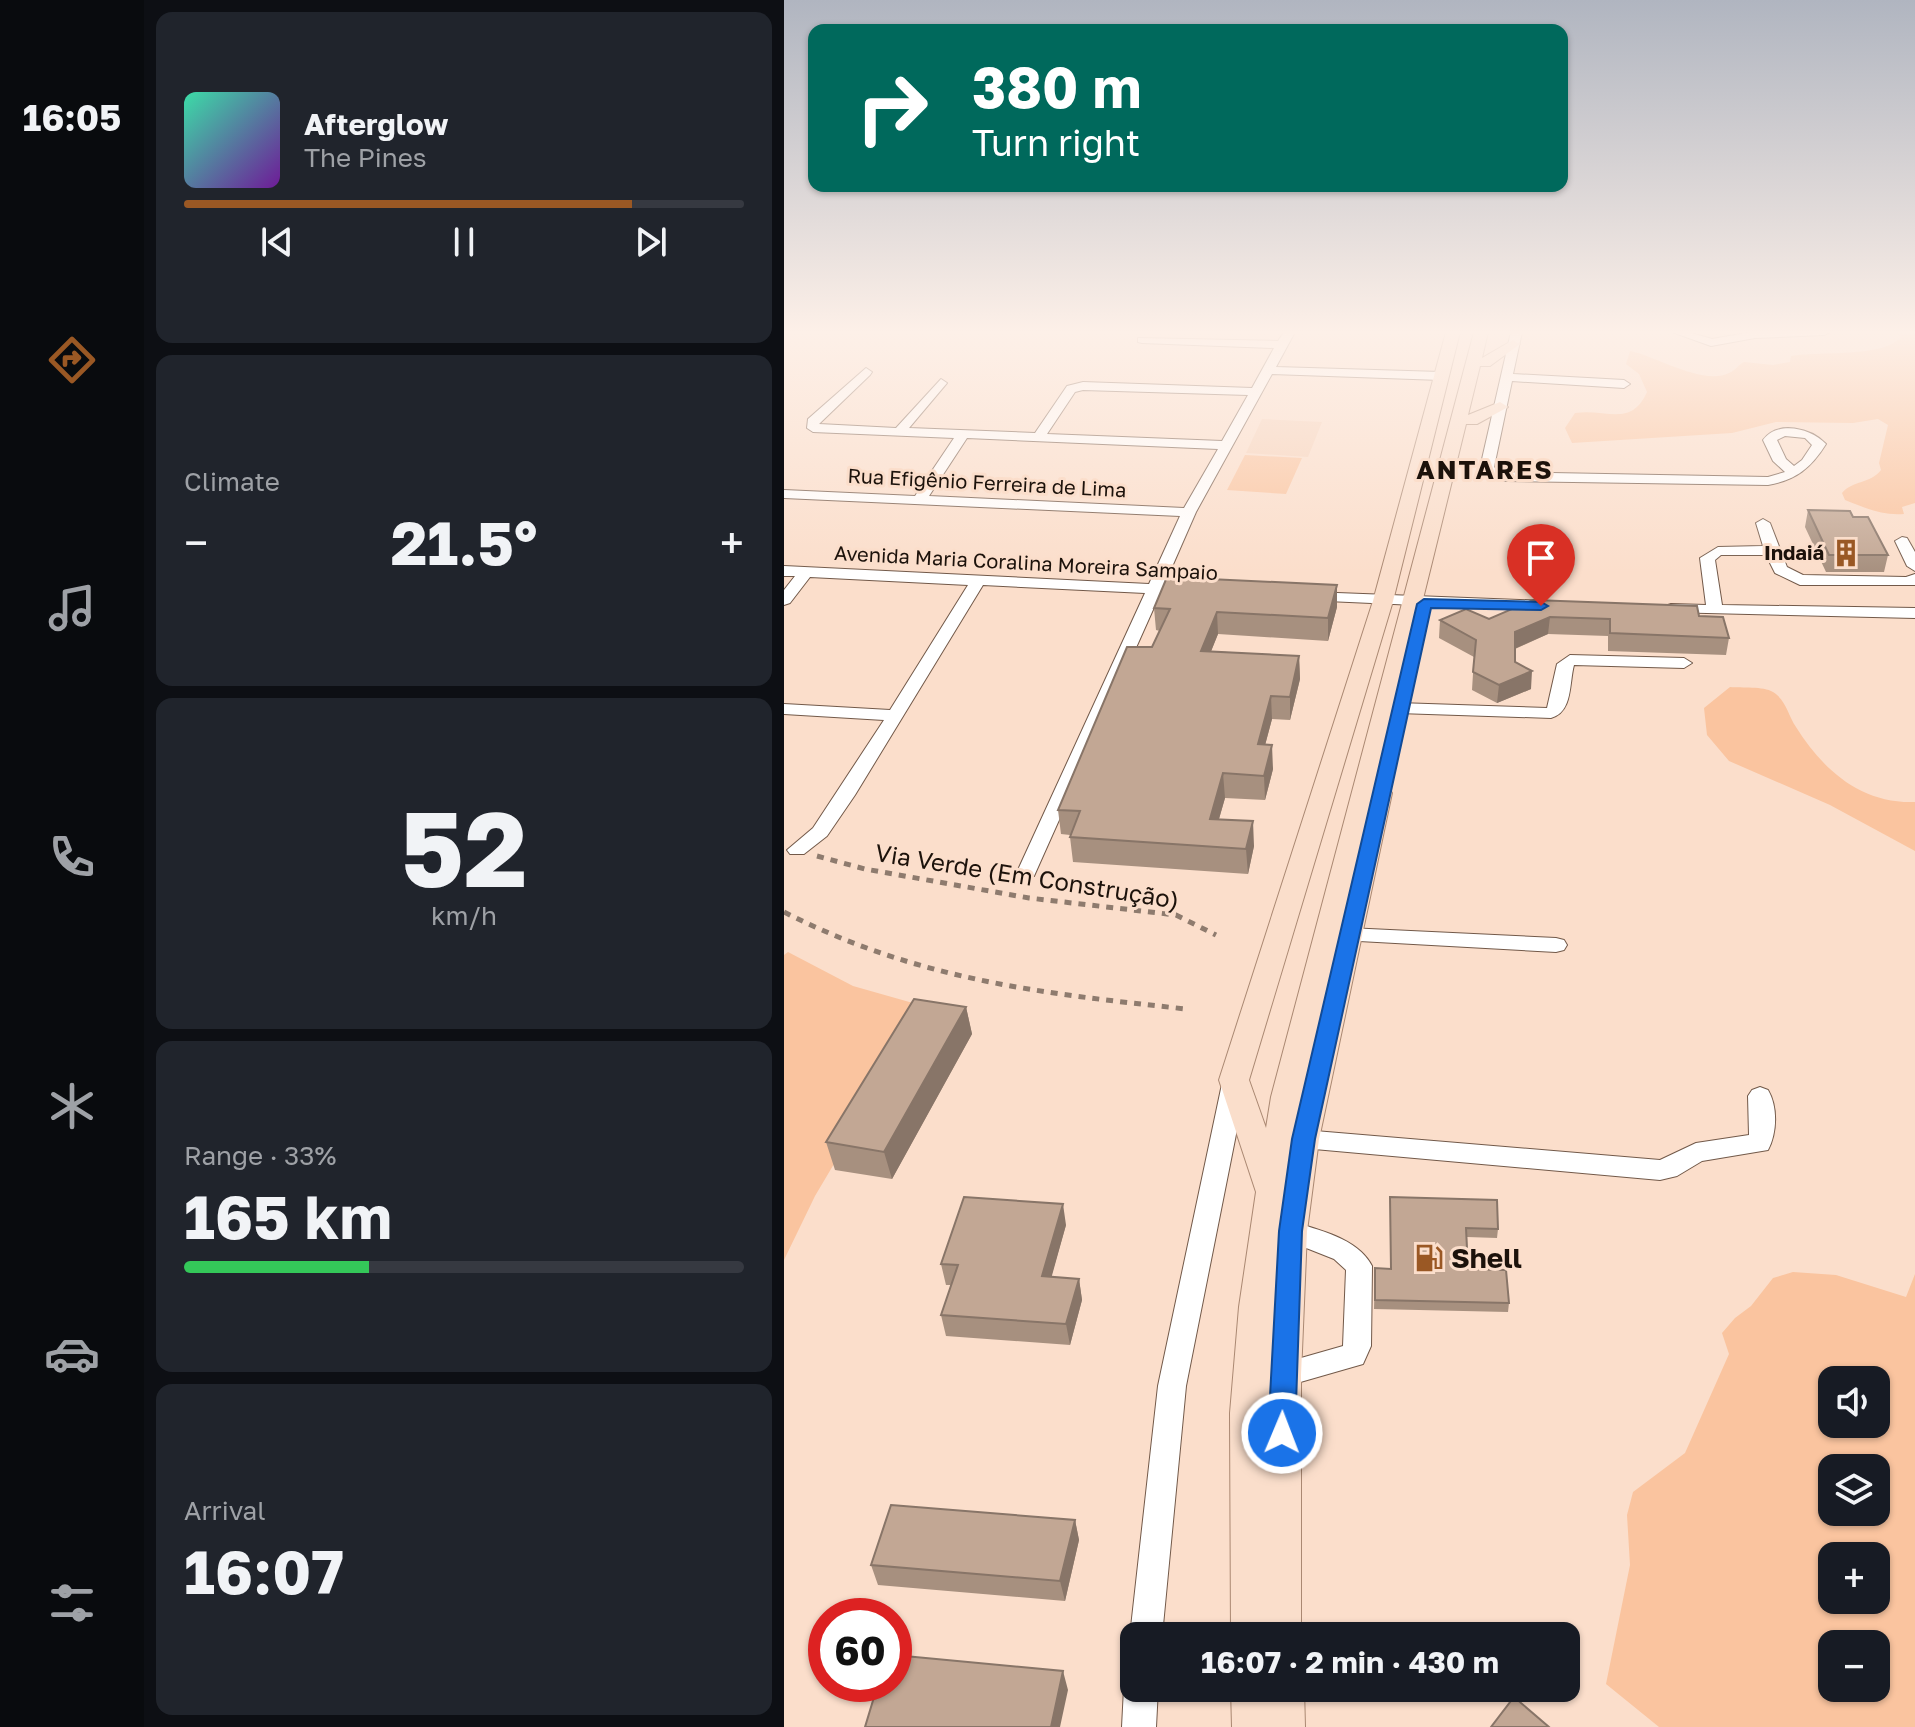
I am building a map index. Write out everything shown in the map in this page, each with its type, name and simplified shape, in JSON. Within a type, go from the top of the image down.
[{"type":"main road","points":[[1280,1622],[1283,1375],[1290,1231],[1303,1139],[1348,935],[1394,695],[1435,413]]},
{"type":"main road","points":[[1406,602],[1459,413]]},
{"type":"main road","points":[[1273,1194],[1234,1080],[1343,726],[1406,602],[1475,413]]},
{"type":"main road","points":[[1471,420],[1488,413]]},
{"type":"main road","points":[[1343,726],[1394,695]]},
{"type":"main road","points":[[1252,1622],[1249,1413],[1257,1307],[1289,1083],[1394,695]]},
{"type":"main road","points":[[1253,1702],[1254,1727]]},
{"type":"main road","points":[[1282,1702],[1283,1727]]},
{"type":"street","points":[[823,413],[813,422],[813,428],[1227,445]]},
{"type":"street","points":[[898,433],[916,413]]},
{"type":"street","points":[[1038,438],[1057,413]]},
{"type":"street","points":[[1027,872],[1152,589],[1189,512],[1245,413]]},
{"type":"street","points":[[1499,413],[1487,468],[1495,475],[1768,481],[1785,478],[1793,472]]},
{"type":"street","points":[[919,500],[962,436]]},
{"type":"street","name":"Rua Efigênio Ferreira de Lima","points":[[784,494],[1189,512]]},
{"type":"street","points":[[1763,523],[1780,570],[1800,580],[1908,582],[1915,579]]},
{"type":"street","points":[[1902,541],[1915,566]]},
{"type":"street","points":[[1715,610],[1707,558],[1718,551],[1772,550]]},
{"type":"street","name":"Avenida Maria Coralina Moreira Sampaio","points":[[784,571],[1197,591]]},
{"type":"street","points":[[784,600],[806,572]]},
{"type":"street","points":[[797,850],[820,832],[978,581]]},
{"type":"street","points":[[1288,596],[1562,606]]},
{"type":"street","points":[[1654,608],[1915,613]]},
{"type":"street","points":[[1394,695],[1551,713],[1558,706],[1565,664],[1570,660],[1684,663]]},
{"type":"street","points":[[784,709],[893,715]]},
{"type":"street","points":[[1348,935],[1556,945]]},
{"type":"street","points":[[1147,1622],[1172,1386],[1234,1080]]},
{"type":"street","points":[[1303,1139],[1660,1170],[1668,1169],[1696,1152],[1759,1143],[1763,1130],[1760,1096]]},
{"type":"street","points":[[1283,1375],[1353,1355],[1357,1346],[1359,1266],[1343,1251],[1290,1231]]},
{"type":"street","points":[[1139,1727],[1140,1702]]},
{"type":"path","name":"Via Verde (Em Construção)","points":[[797,850],[865,869],[1029,898],[1176,915],[1216,935]]},
{"type":"path","points":[[784,912],[810,927],[925,971],[1032,992],[1186,1009]]},
{"type":"shaded area","points":[[1575,413],[1915,413],[1915,503],[1902,507],[1904,514],[1889,514],[1845,500],[1842,493],[1881,470],[1879,463],[1888,425],[1878,419],[1853,423],[1776,422],[1732,433],[1572,443],[1565,428]]},
{"type":"shaded area","points":[[1262,419],[1322,422],[1308,457],[1246,453]]},
{"type":"shaded area","points":[[1245,455],[1302,458],[1286,494],[1227,490]]},
{"type":"shaded area","points":[[1730,687],[1764,689],[1777,695],[1818,757],[1845,781],[1877,797],[1915,802],[1915,851],[1830,805],[1729,761],[1707,735],[1704,708]]},
{"type":"shaded area","points":[[788,952],[853,986],[927,1007],[815,1196],[784,1260],[784,955]]},
{"type":"shaded area","points":[[1793,1272],[1836,1275],[1906,1297],[1915,1274],[1915,1727],[1659,1727],[1606,1684],[1630,1565],[1627,1515],[1633,1492],[1685,1453],[1729,1354],[1722,1333],[1751,1306],[1773,1278]]},
{"type":"building","points":[[1808,510],[1850,511],[1853,517],[1868,517],[1888,555],[1829,555]]},
{"type":"building","points":[[1167,577],[1337,585],[1328,618],[1217,612],[1201,651],[1299,656],[1290,697],[1271,696],[1258,744],[1272,745],[1264,776],[1223,773],[1210,819],[1253,821],[1246,849],[1070,837],[1080,811],[1058,810],[1127,647],[1152,647],[1170,609],[1154,608]]},
{"type":"building","points":[[1533,600],[1697,606],[1699,616],[1723,617],[1729,638],[1610,633],[1610,619],[1550,617],[1515,632],[1515,662],[1532,671],[1499,685],[1473,672],[1476,640],[1440,620],[1466,609],[1489,619]]},
{"type":"building","points":[[914,999],[966,1007],[884,1152],[826,1142]]},
{"type":"building","points":[[964,1197],[1063,1204],[1042,1276],[1079,1279],[1066,1324],[941,1315],[958,1265],[941,1264]]},
{"type":"building","points":[[1390,1197],[1497,1200],[1498,1229],[1466,1228],[1468,1269],[1506,1270],[1509,1303],[1375,1300],[1375,1268],[1391,1269]]},
{"type":"building","points":[[891,1505],[1075,1520],[1060,1581],[871,1565]]},
{"type":"building","points":[[912,1657],[1063,1671],[1051,1727],[865,1727],[873,1702],[912,1702]]},
{"type":"building","points":[[1510,1702],[1520,1702],[1549,1727],[1491,1727]]},
{"type":"place","name":"Indaiá","points":[[1846,553]]},
{"type":"place","name":"Shell","points":[[1429,1258]]},
{"type":"district","name":"ANTARES","points":[[1485,470]]},
{"type":"route","points":[[1282,1433],[1290,1231],[1303,1139],[1424,604],[1541,606]]}]
